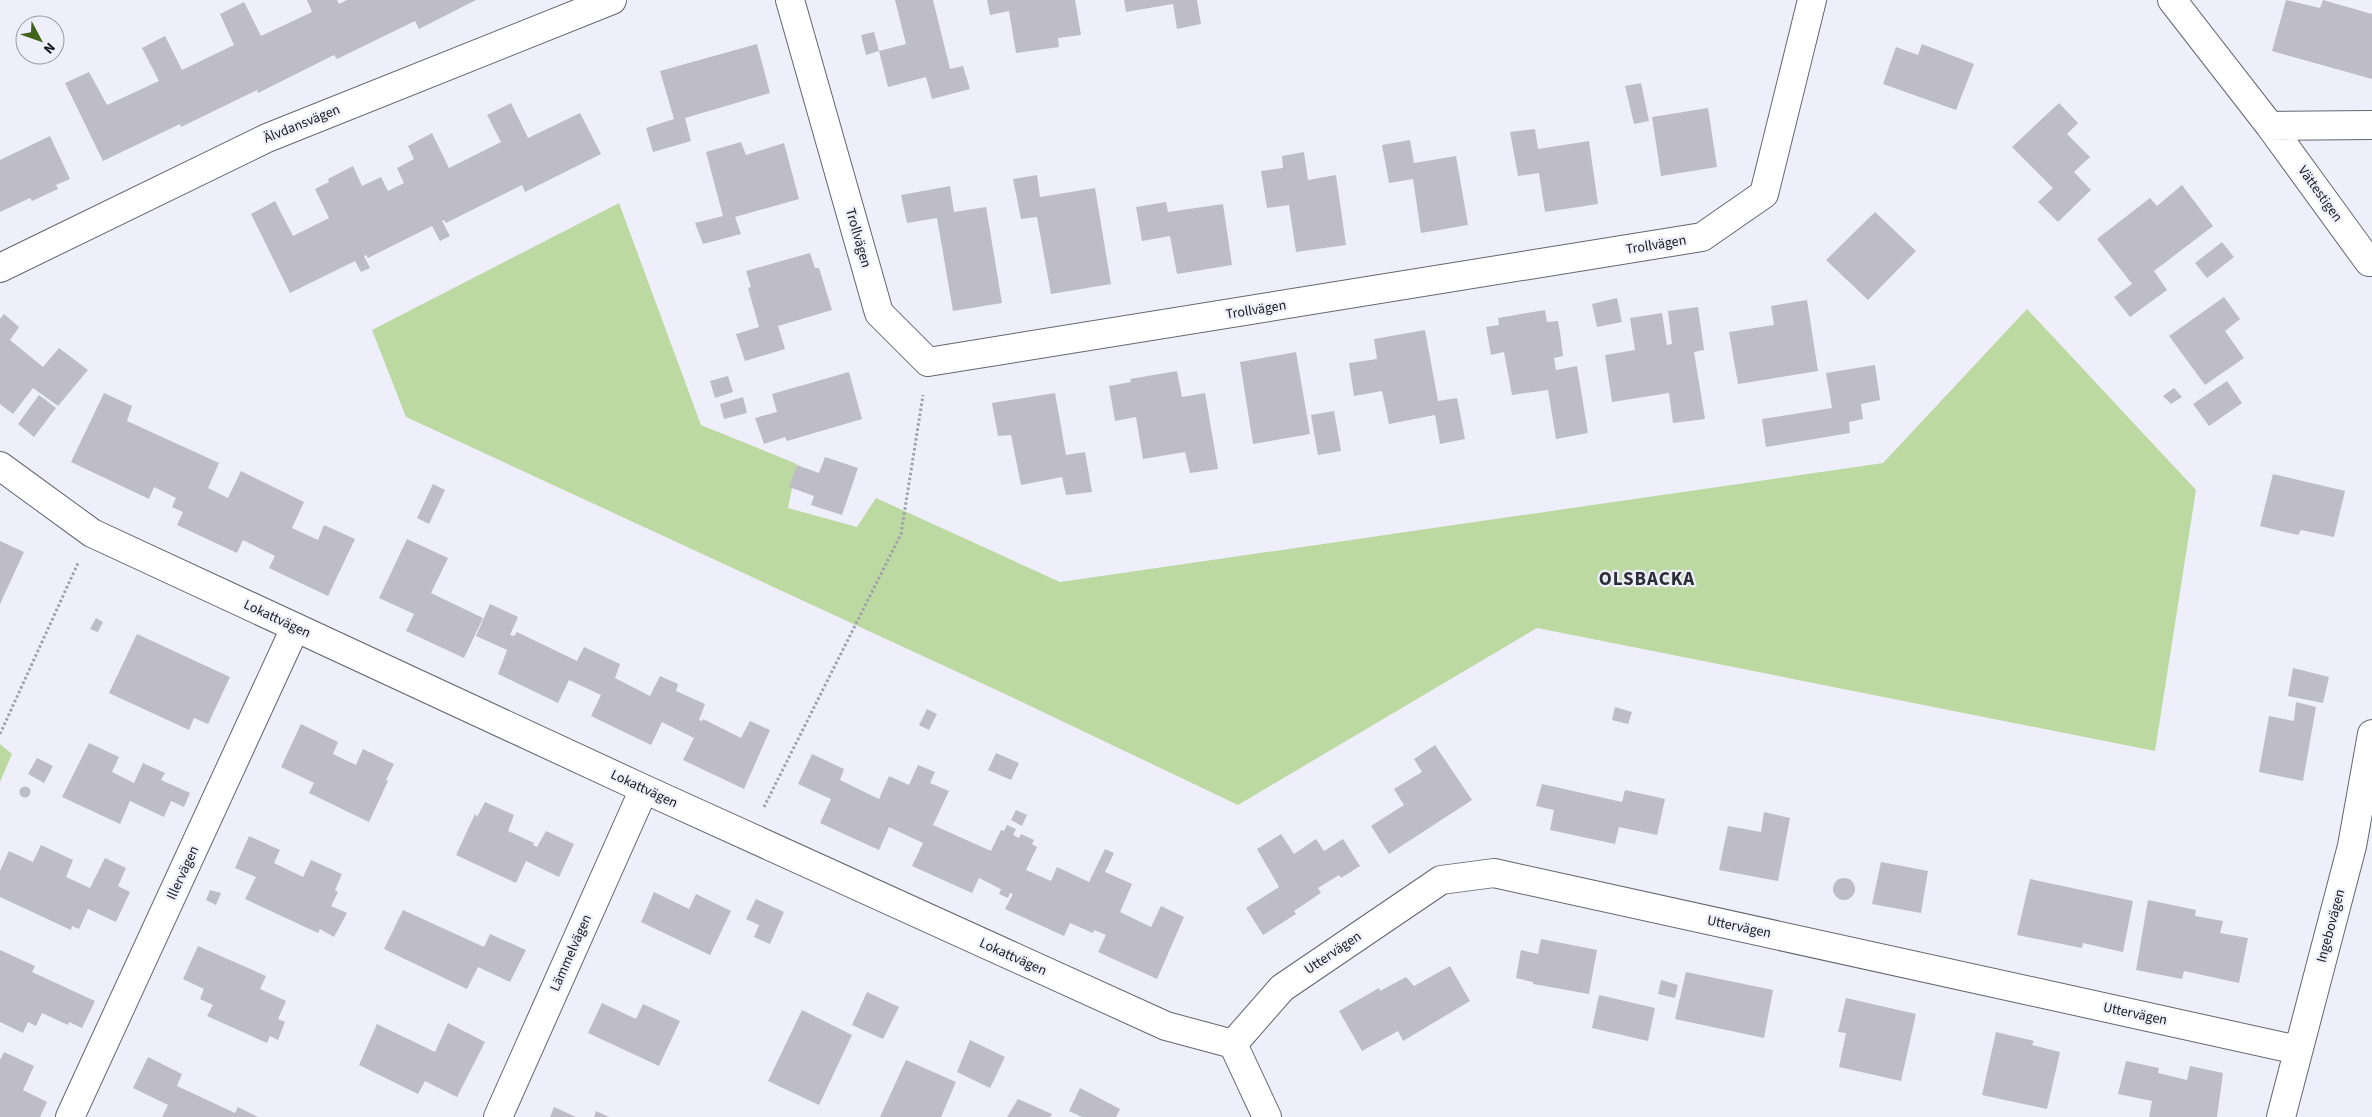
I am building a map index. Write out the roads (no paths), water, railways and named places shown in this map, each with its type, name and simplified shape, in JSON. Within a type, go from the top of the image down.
[{"type":"street","name":"Älvdansvägen","points":[[0,268],[267,138],[612,0]]},
{"type":"street","name":"Trollvägen","points":[[790,0],[879,313],[928,362],[1702,237],[1764,194],[1812,0]]},
{"type":"street","name":"Vättestigen","points":[[2172,0],[2270,126],[2371,265]]},
{"type":"street","points":[[2270,126],[2372,125]]},
{"type":"street","name":"Lokattvägen","points":[[0,466],[92,533],[644,789],[1166,1026],[1233,1044]]},
{"type":"street","name":"Illervägen","points":[[70,1117],[295,628]]},
{"type":"street","name":"Ingebovägen","points":[[2280,1117],[2298,1050],[2362,848],[2372,734]]},
{"type":"street","name":"Lämmelvägen","points":[[498,1117],[644,789]]},
{"type":"street","name":"Uttervägen","points":[[1233,1044],[1282,988],[1441,880],[1494,873],[2298,1050]]},
{"type":"street","points":[[1233,1044],[1267,1117]]},
{"type":"district","name":"OLSBACKA","points":[[1647,579]]}]
